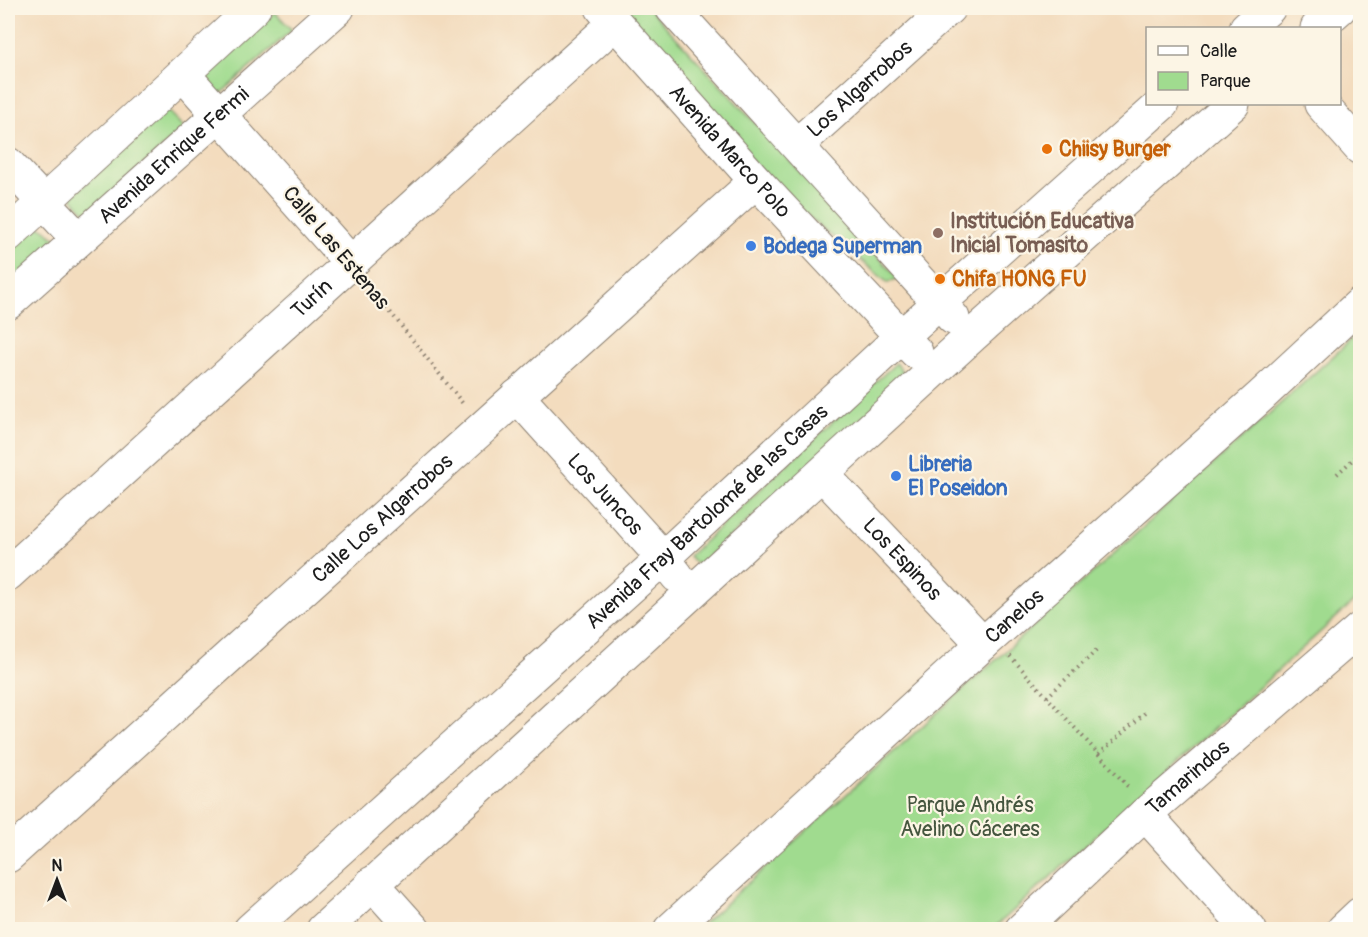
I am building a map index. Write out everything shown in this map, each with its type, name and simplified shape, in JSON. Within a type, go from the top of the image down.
[{"type":"street","points":[[8,235],[254,8]]},
{"type":"street","name":"Avenida Enrique Fermi","points":[[8,303],[338,8]]},
{"type":"street","points":[[672,8],[938,304],[972,336]]},
{"type":"street","points":[[1318,27],[1340,8]]},
{"type":"street","name":"Los Algarrobos","points":[[796,145],[938,11]]},
{"type":"street","name":"Avenida Marco Polo","points":[[609,15],[756,181],[933,371]]},
{"type":"street","name":"Turín","points":[[8,574],[351,263],[609,15]]},
{"type":"street","name":"Calle Las Estenas","points":[[183,74],[351,263]]},
{"type":"street","name":"Avenida Fray Bartolomé de las Casas","points":[[250,930],[663,558],[901,337],[1161,105]]},
{"type":"street","name":"Avenida Fray Bartolomé de las Casas","points":[[323,930],[933,371],[1232,105]]},
{"type":"street","points":[[1322,105],[1360,148]]},
{"type":"street","points":[[8,164],[78,239]]},
{"type":"street","name":"Calle Los Algarrobos","points":[[8,856],[756,181]]},
{"type":"street","name":"Canelos","points":[[670,930],[982,644],[1261,396],[1360,304]]},
{"type":"street","name":"Los Juncos","points":[[517,396],[663,558],[691,594]]},
{"type":"street","name":"Los Espinos","points":[[822,474],[982,644]]},
{"type":"street","name":"Tamarindos","points":[[1021,930],[1145,814],[1360,629]]},
{"type":"street","points":[[1145,814],[1250,930]]},
{"type":"street","points":[[372,884],[414,930]]},
{"type":"street","points":[[1343,930],[1360,914]]},
{"type":"path","name":"Calle Las Estenas","points":[[351,263],[483,428]]},
{"type":"path","points":[[1337,474],[1360,453]]},
{"type":"path","points":[[982,644],[1008,653],[1137,797],[1145,814]]},
{"type":"path","points":[[1047,697],[1097,651]]},
{"type":"path","points":[[1099,754],[1148,710]]},
{"type":"green space","points":[[619,8],[649,8],[898,278],[888,283],[777,190]]},
{"type":"green space","points":[[275,12],[292,30],[217,97],[201,79]]},
{"type":"green space","points":[[167,110],[184,128],[88,215],[71,197]]},
{"type":"green space","points":[[37,224],[60,241],[8,287],[8,250]]},
{"type":"green space","name":"Parque Andrés Avelino Cáceres","points":[[1360,332],[1360,596],[993,929],[697,929]]},
{"type":"green space","points":[[896,363],[907,377],[698,566],[689,556]]},
{"type":"place","name":"Chiisy Burger","points":[[1047,149]]},
{"type":"place","name":"Institución Educativa Inicial Tomasito","points":[[938,233]]},
{"type":"place","name":"Bodega Superman","points":[[751,246]]},
{"type":"place","name":"Chifa HONG FU","points":[[940,279]]},
{"type":"place","name":"Libreria El Poseidon","points":[[896,476]]}]
